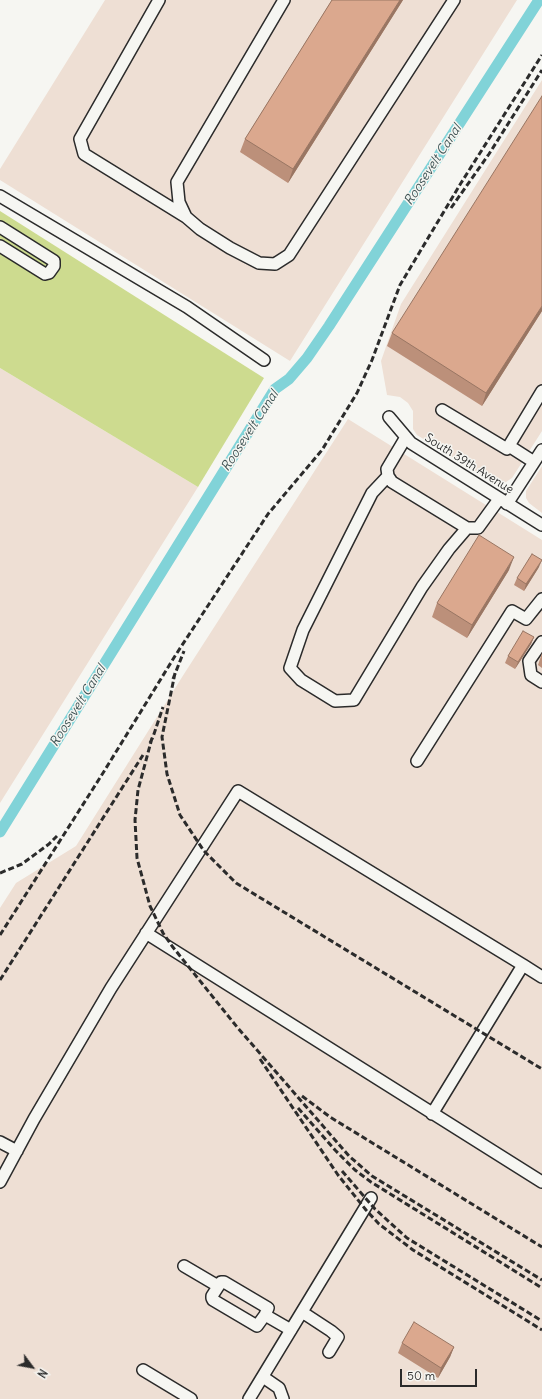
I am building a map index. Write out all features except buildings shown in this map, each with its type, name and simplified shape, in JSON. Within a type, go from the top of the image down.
[{"type":"street","points":[[159,0],[80,138],[84,154],[186,217],[206,233],[230,248],[260,263],[275,264],[289,255],[454,0]]},
{"type":"street","points":[[186,217],[179,202],[177,182],[284,0]]},
{"type":"street","points":[[0,196],[187,307],[264,360]]},
{"type":"street","points":[[0,227],[54,261],[54,266],[49,273],[45,274],[0,246]]},
{"type":"street","points":[[442,410],[507,449],[542,391]]},
{"type":"street","name":"South 39th Avenue","points":[[389,417],[411,443],[542,525]]},
{"type":"street","points":[[406,437],[386,469],[392,482],[467,528],[478,528],[503,501],[542,450]]},
{"type":"street","points":[[509,446],[534,462]]},
{"type":"street","points":[[388,476],[372,493],[303,630],[290,668],[301,680],[335,701],[354,700],[422,587],[449,549],[467,528]]},
{"type":"street","points":[[417,761],[512,611],[526,619],[542,599]]},
{"type":"street","points":[[542,642],[529,661],[531,675],[542,682]]},
{"type":"street","points":[[0,1182],[107,994],[238,791],[542,977]]},
{"type":"street","points":[[146,933],[542,1182]]},
{"type":"street","points":[[432,1114],[523,965]]},
{"type":"street","points":[[0,1142],[17,1151]]},
{"type":"street","points":[[249,1399],[371,1198]]},
{"type":"street","points":[[184,1266],[218,1286]]},
{"type":"street","points":[[221,1282],[224,1282],[268,1308],[265,1315],[257,1326],[213,1300],[212,1296],[221,1282]]},
{"type":"street","points":[[302,1312],[338,1337],[329,1352]]},
{"type":"street","points":[[265,1315],[291,1330]]},
{"type":"street","points":[[143,1370],[191,1399]]},
{"type":"street","points":[[263,1377],[279,1388],[283,1399]]},
{"type":"shaded area","points":[[105,0],[517,0],[290,361],[0,180],[0,169]]},
{"type":"shaded area","points":[[542,80],[542,431],[512,478],[500,484],[493,482],[417,435],[413,429],[413,411],[408,403],[400,397],[387,395],[381,361],[401,304]]},
{"type":"shaded area","points":[[0,368],[198,487],[0,803]]},
{"type":"shaded area","points":[[348,419],[542,540],[542,1399],[0,1399],[0,908],[16,883],[76,846],[184,674]]},
{"type":"shaded area","points":[[542,466],[542,513],[529,503],[526,498],[526,491]]},
{"type":"green space","points":[[0,211],[264,378],[198,487],[0,368]]},
{"type":"waterway","name":"Roosevelt Canal","points":[[0,832],[275,389],[289,379],[307,358],[329,326],[539,0]]},
{"type":"railway","points":[[0,935],[175,656],[268,514],[322,450],[357,393],[372,360],[400,285],[461,183],[542,55]]},
{"type":"railway","points":[[451,208],[489,154],[542,70]]},
{"type":"railway","points":[[173,679],[184,651]]},
{"type":"railway","points":[[175,673],[162,737],[167,774],[180,815],[204,851],[236,883],[542,1069]]},
{"type":"railway","points":[[150,743],[163,707]]},
{"type":"railway","points":[[152,738],[138,790],[135,820],[137,858],[150,906],[163,933],[172,946],[237,1027],[349,1156],[372,1176],[542,1280]]},
{"type":"railway","points":[[0,980],[143,755]]},
{"type":"railway","points":[[0,873],[22,864],[49,844],[57,836]]},
{"type":"railway","points":[[260,1059],[338,1175],[379,1224],[413,1250],[542,1330]]},
{"type":"railway","points":[[302,1096],[330,1117],[542,1247]]},
{"type":"railway","points":[[298,1108],[335,1150],[355,1170],[371,1182],[542,1288]]},
{"type":"railway","points":[[342,1171],[375,1209],[407,1238],[542,1321]]}]
